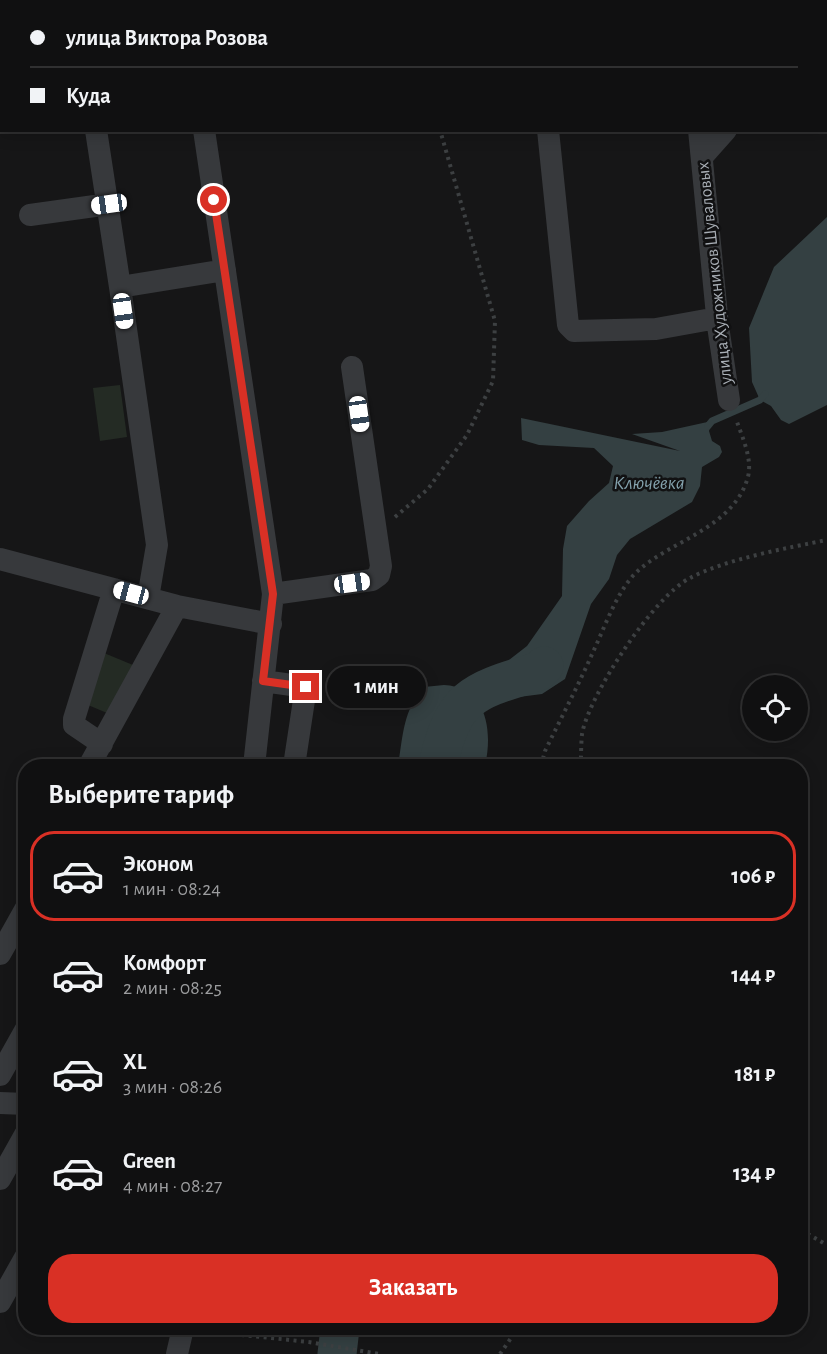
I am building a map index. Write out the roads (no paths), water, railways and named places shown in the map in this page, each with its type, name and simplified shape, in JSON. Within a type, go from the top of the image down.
[{"type":"street","points":[[96,132],[109,204],[157,545],[148,598]]},
{"type":"street","points":[[204,132],[273,594],[255,759]]},
{"type":"street","points":[[548,132],[568,325],[574,331],[656,328],[717,318]]},
{"type":"street","name":"улица Художников Шуваловых","points":[[699,132],[717,318],[729,400]]},
{"type":"street","points":[[702,157],[724,132]]},
{"type":"street","points":[[30,215],[109,204]]},
{"type":"street","points":[[120,287],[225,270]]},
{"type":"street","points":[[273,594],[372,580],[379,575],[381,566],[352,367]]},
{"type":"street","points":[[0,559],[177,606],[271,624]]},
{"type":"street","points":[[102,744],[78,729],[74,725],[74,719],[114,589]]},
{"type":"street","points":[[93,759],[177,606]]},
{"type":"street","points":[[263,681],[306,687],[295,759]]},
{"type":"street","points":[[0,954],[18,922]]},
{"type":"street","points":[[0,1075],[18,1043]]},
{"type":"street","points":[[0,1103],[18,1104]]},
{"type":"street","points":[[0,1179],[18,1147]]},
{"type":"street","points":[[0,1302],[18,1270]]},
{"type":"street","points":[[177,1354],[181,1335]]},
{"type":"water","points":[[827,217],[827,405],[789,424],[781,420],[771,406],[760,400],[752,382],[749,328],[774,267]]},
{"type":"water","name":"Ключёвка","points":[[521,418],[680,451],[632,434],[662,432],[712,421],[709,431],[712,441],[720,446],[722,452],[719,457],[702,467],[700,486],[692,502],[630,539],[617,555],[609,579],[591,604],[565,679],[542,694],[519,697],[505,693],[496,684],[495,675],[504,664],[527,646],[562,596],[563,549],[567,526],[609,483],[613,466],[594,448],[539,445],[522,440]]},
{"type":"water","points":[[444,685],[458,688],[470,694],[478,702],[487,726],[486,759],[399,759],[408,714],[424,687]]},
{"type":"waterway","points":[[708,426],[712,421],[760,400],[765,394]]},
{"type":"waterway","name":"Ключёвка","points":[[440,759],[451,724],[459,710],[470,699],[498,684],[539,671],[544,666]]},
{"type":"waterway","name":"Ключёвка","points":[[337,1354],[339,1335]]}]
